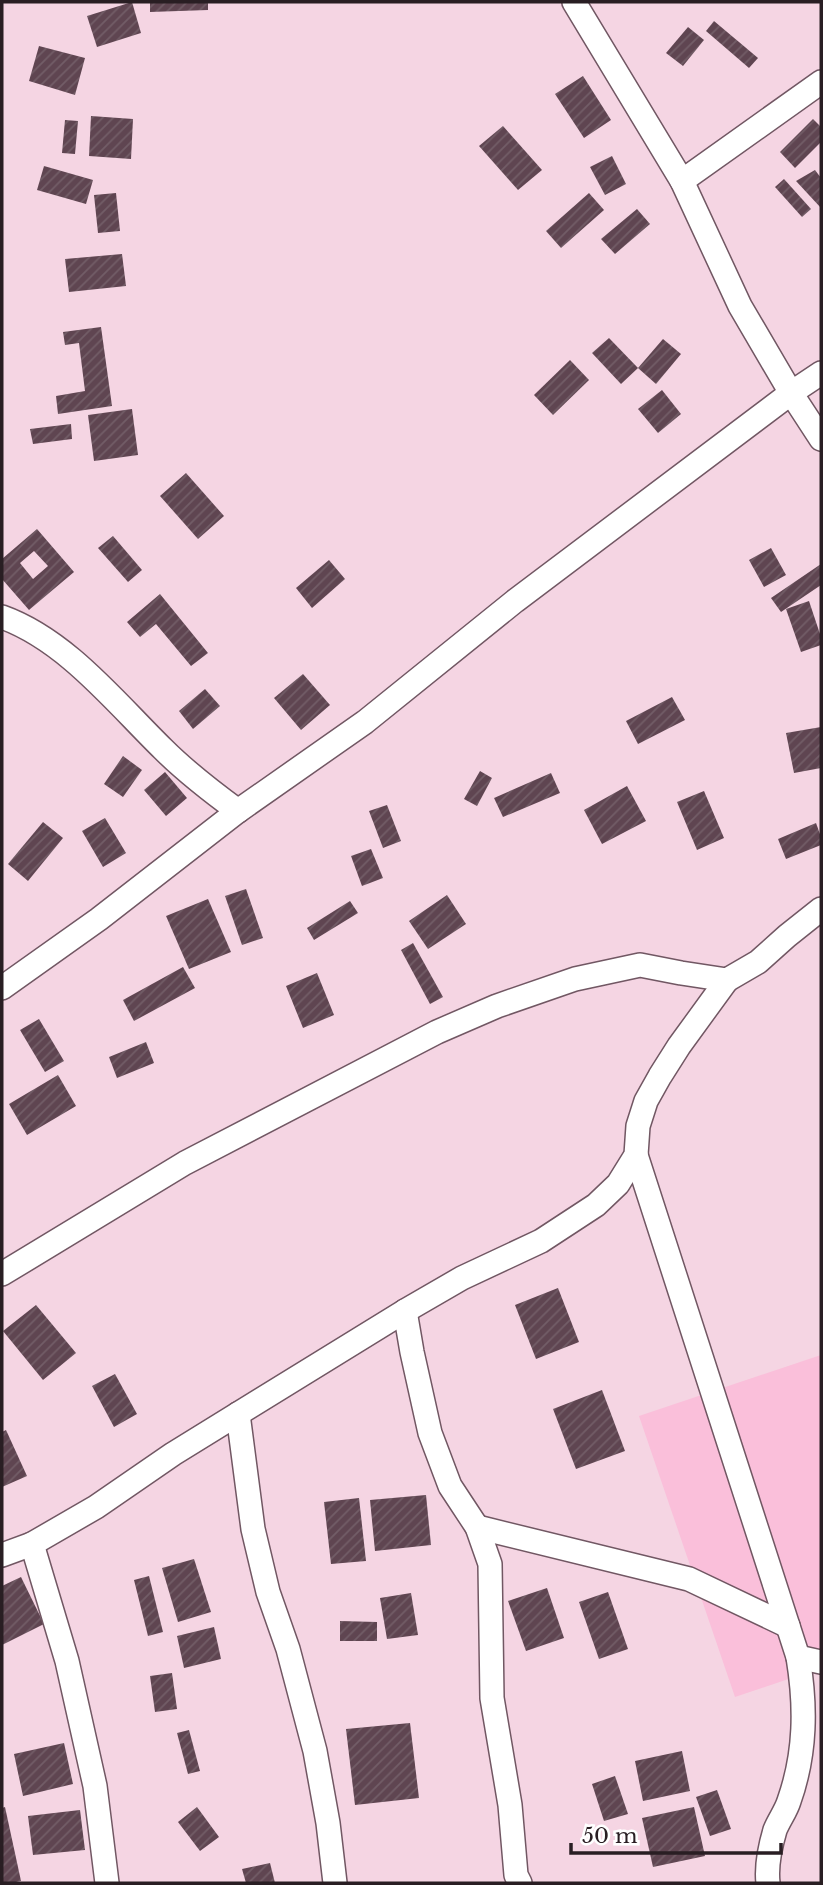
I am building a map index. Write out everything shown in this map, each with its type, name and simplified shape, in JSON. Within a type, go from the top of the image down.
[{"type":"street","points":[[574,2],[682,181],[740,306],[821,439]]},
{"type":"street","points":[[682,181],[821,82]]},
{"type":"street","points":[[2,988],[99,919],[238,811],[365,722],[515,601],[821,373]]},
{"type":"street","points":[[2,617],[19,623],[54,645],[106,691],[165,751],[238,811]]},
{"type":"street","points":[[768,1883],[767,1870],[775,1830],[789,1802],[802,1750],[803,1690],[798,1657],[636,1155],[638,1126],[646,1101],[679,1046],[727,980],[758,962],[821,909]]},
{"type":"street","points":[[2,1274],[185,1163],[436,1032],[496,1006],[575,979],[640,965],[727,980]]},
{"type":"street","points":[[2,1555],[32,1544],[96,1507],[173,1454],[405,1311],[462,1278],[541,1241],[596,1205],[618,1184],[636,1155]]},
{"type":"street","points":[[405,1311],[430,1433],[450,1486],[477,1527],[490,1564],[492,1698],[510,1805],[516,1875],[520,1883]]},
{"type":"street","points":[[238,1414],[253,1529],[268,1592],[288,1649],[315,1751],[335,1883]]},
{"type":"street","points":[[477,1527],[689,1579],[788,1626]]},
{"type":"street","points":[[32,1544],[67,1661],[95,1786],[107,1883]]},
{"type":"street","points":[[798,1657],[821,1662]]},
{"type":"shaded area","points":[[821,1355],[821,1668],[735,1697],[639,1416]]},
{"type":"building","points":[[132,2],[141,33],[97,47],[87,16]]},
{"type":"building","points":[[150,2],[208,2],[208,10],[150,12]]},
{"type":"building","points":[[714,21],[758,58],[749,68],[706,31]]},
{"type":"building","points":[[688,27],[704,40],[683,66],[666,53]]},
{"type":"building","points":[[39,46],[85,58],[75,95],[29,81]]},
{"type":"building","points":[[583,76],[611,120],[584,138],[555,94]]},
{"type":"building","points":[[91,116],[133,119],[131,159],[89,156]]},
{"type":"building","points":[[813,119],[821,127],[821,142],[795,168],[780,152]]},
{"type":"building","points":[[65,120],[78,121],[75,154],[62,153]]},
{"type":"building","points":[[503,126],[542,170],[518,190],[479,146]]},
{"type":"building","points":[[612,156],[626,184],[605,195],[590,167]]},
{"type":"building","points":[[44,166],[93,180],[86,204],[37,190]]},
{"type":"building","points":[[815,170],[821,178],[821,208],[796,181]]},
{"type":"building","points":[[784,179],[811,209],[802,217],[775,187]]},
{"type":"building","points":[[116,193],[120,231],[98,233],[94,195]]},
{"type":"building","points":[[589,193],[604,210],[561,248],[546,231]]},
{"type":"building","points":[[637,209],[650,224],[615,254],[601,239]]},
{"type":"building","points":[[122,254],[126,286],[69,292],[65,259]]},
{"type":"building","points":[[101,327],[112,406],[58,414],[56,396],[85,391],[79,343],[65,345],[63,332]]},
{"type":"building","points":[[609,338],[638,368],[621,384],[592,353]]},
{"type":"building","points":[[663,339],[681,354],[656,384],[638,368]]},
{"type":"building","points":[[570,360],[589,380],[553,415],[534,395]]},
{"type":"building","points":[[662,390],[681,414],[658,433],[638,409]]},
{"type":"building","points":[[132,409],[138,455],[94,461],[88,415]]},
{"type":"building","points":[[71,424],[72,439],[33,444],[30,429]]},
{"type":"building","points":[[186,473],[224,516],[198,539],[160,496]]},
{"type":"building","points":[[37,529],[74,572],[29,610],[2,579],[2,559]],"holes":[[[34,551],[48,566],[33,579],[20,563]]]},
{"type":"building","points":[[113,536],[142,570],[128,582],[98,548]]},
{"type":"building","points":[[771,548],[786,575],[764,587],[749,560]]},
{"type":"building","points":[[329,560],[345,579],[312,608],[296,588]]},
{"type":"building","points":[[821,564],[821,585],[781,612],[771,598]]},
{"type":"building","points":[[160,594],[208,653],[191,666],[156,624],[140,637],[127,622]]},
{"type":"building","points":[[809,601],[821,637],[821,645],[801,652],[786,609]]},
{"type":"building","points":[[303,674],[330,705],[301,730],[274,698]]},
{"type":"building","points":[[205,689],[220,706],[193,729],[179,711]]},
{"type":"building","points":[[672,697],[685,720],[638,744],[626,721]]},
{"type":"building","points":[[821,727],[821,768],[794,773],[786,733]]},
{"type":"building","points":[[123,756],[142,770],[123,797],[104,784]]},
{"type":"building","points":[[480,771],[492,778],[477,806],[464,799]]},
{"type":"building","points":[[165,772],[187,798],[166,816],[144,790]]},
{"type":"building","points":[[551,773],[560,793],[503,817],[494,798]]},
{"type":"building","points":[[627,786],[646,821],[602,844],[584,810]]},
{"type":"building","points":[[704,791],[724,838],[697,850],[677,802]]},
{"type":"building","points":[[387,805],[401,841],[383,848],[369,811]]},
{"type":"building","points":[[105,818],[126,853],[103,867],[82,831]]},
{"type":"building","points":[[43,822],[63,838],[28,881],[8,864]]},
{"type":"building","points":[[816,823],[821,845],[786,859],[778,839]]},
{"type":"building","points":[[371,849],[383,878],[362,886],[351,856]]},
{"type":"building","points":[[246,889],[263,938],[242,945],[225,896]]},
{"type":"building","points":[[447,895],[466,924],[428,949],[409,921]]},
{"type":"building","points":[[208,899],[231,952],[189,969],[166,916]]},
{"type":"building","points":[[350,901],[358,913],[314,940],[307,928]]},
{"type":"building","points":[[413,943],[443,997],[430,1004],[401,950]]},
{"type":"building","points":[[183,967],[195,988],[134,1021],[123,1000]]},
{"type":"building","points":[[317,973],[334,1015],[303,1028],[286,986]]},
{"type":"building","points":[[39,1019],[64,1061],[45,1072],[20,1030]]},
{"type":"building","points":[[146,1042],[154,1063],[117,1078],[109,1057]]},
{"type":"building","points":[[58,1075],[76,1106],[27,1135],[9,1104]]},
{"type":"building","points":[[558,1288],[579,1342],[536,1359],[515,1305]]},
{"type":"building","points":[[36,1305],[76,1353],[43,1380],[3,1331]]},
{"type":"building","points":[[115,1374],[137,1414],[114,1427],[92,1386]]},
{"type":"building","points":[[602,1390],[625,1451],[576,1469],[553,1409]]},
{"type":"building","points":[[6,1430],[27,1476],[2,1487],[2,1432]]},
{"type":"building","points":[[426,1495],[431,1545],[375,1551],[370,1500]]},
{"type":"building","points":[[359,1498],[366,1561],[331,1564],[324,1502]]},
{"type":"building","points":[[194,1559],[211,1612],[178,1622],[162,1568]]},
{"type":"building","points":[[149,1576],[163,1632],[148,1636],[134,1580]]},
{"type":"building","points":[[21,1577],[44,1624],[2,1645],[2,1586]]},
{"type":"building","points":[[547,1588],[564,1638],[526,1651],[508,1601]]},
{"type":"building","points":[[608,1592],[628,1649],[599,1659],[579,1602]]},
{"type":"building","points":[[411,1593],[418,1635],[387,1639],[380,1598]]},
{"type":"building","points":[[340,1621],[377,1622],[377,1641],[340,1641]]},
{"type":"building","points":[[214,1627],[221,1659],[184,1668],[177,1636]]},
{"type":"building","points":[[172,1673],[177,1709],[155,1712],[150,1676]]},
{"type":"building","points":[[410,1723],[419,1798],[355,1805],[346,1729]]},
{"type":"building","points":[[189,1730],[200,1771],[188,1774],[177,1733]]},
{"type":"building","points":[[64,1743],[73,1784],[23,1796],[14,1754]]},
{"type":"building","points":[[682,1751],[690,1791],[643,1801],[635,1761]]},
{"type":"building","points":[[615,1776],[628,1814],[604,1821],[592,1784]]},
{"type":"building","points":[[717,1790],[731,1829],[710,1836],[696,1797]]},
{"type":"building","points":[[5,1807],[21,1881],[11,1883],[2,1883],[2,1808]]},
{"type":"building","points":[[197,1807],[219,1837],[200,1851],[178,1822]]},
{"type":"building","points":[[694,1807],[705,1856],[653,1867],[642,1818]]},
{"type":"building","points":[[80,1810],[85,1850],[33,1855],[28,1816]]},
{"type":"building","points":[[270,1863],[275,1883],[246,1883],[242,1869]]}]
